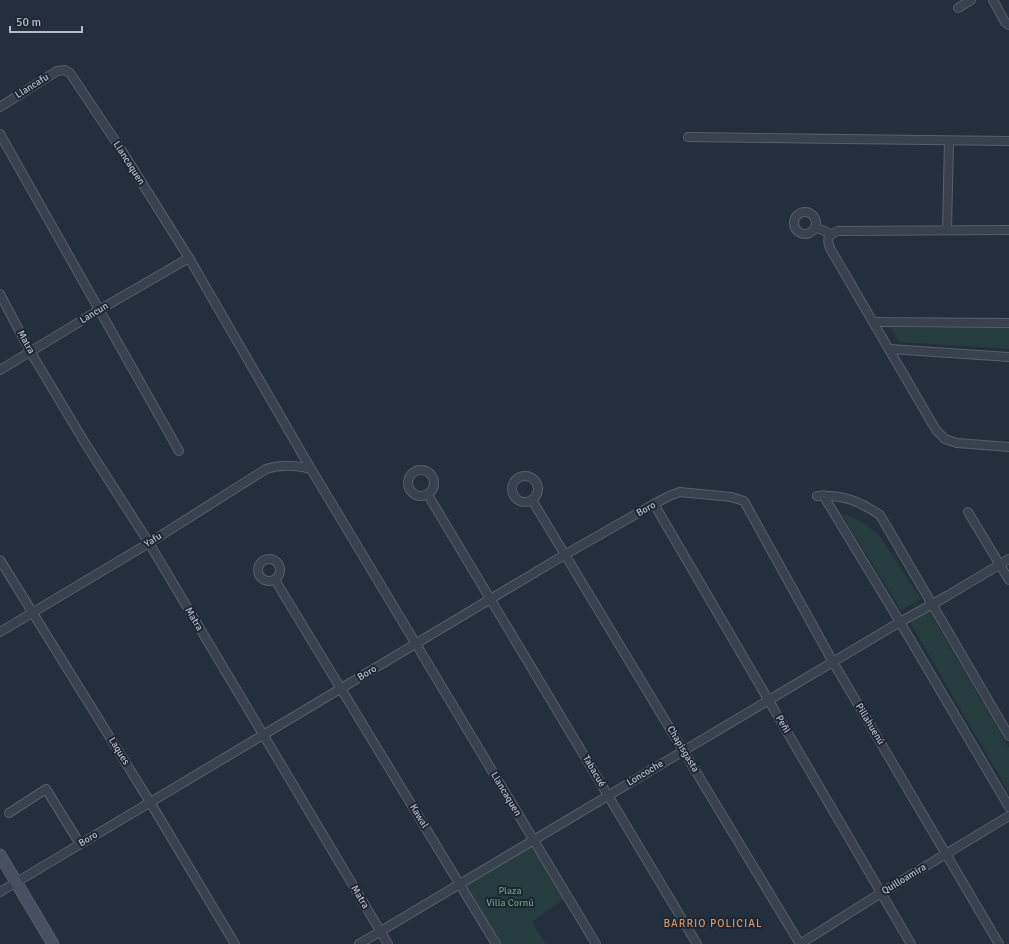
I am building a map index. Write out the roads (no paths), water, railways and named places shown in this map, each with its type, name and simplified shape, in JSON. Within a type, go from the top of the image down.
[{"type":"main road","points":[[0,855],[53,944]]},
{"type":"street","points":[[958,8],[971,0]]},
{"type":"street","points":[[994,0],[1005,22],[1009,25]]},
{"type":"street","name":"Llancafu","points":[[0,106],[57,71],[65,70]]},
{"type":"street","name":"Llancaquen","points":[[65,70],[70,73],[122,151],[189,258],[311,469],[596,944]]},
{"type":"street","points":[[0,134],[179,451]]},
{"type":"street","points":[[688,137],[1009,142]]},
{"type":"street","points":[[947,230],[949,141]]},
{"type":"street","points":[[815,227],[831,234]]},
{"type":"street","points":[[1009,230],[838,231],[831,234],[828,239],[828,244],[936,430],[945,439],[957,444],[1009,447]]},
{"type":"street","name":"Lancun","points":[[0,370],[189,258]]},
{"type":"street","name":"Matra","points":[[0,294],[30,351],[85,443],[149,543],[388,944]]},
{"type":"street","points":[[874,322],[1009,322]]},
{"type":"street","points":[[890,349],[1009,357]]},
{"type":"street","name":"Yafu","points":[[0,632],[149,543],[266,469],[283,466],[300,466],[311,469]]},
{"type":"street","name":"Boro","points":[[0,892],[566,554],[669,496],[680,492],[731,497],[744,501]]},
{"type":"street","name":"Tabacué","points":[[428,495],[697,944]]},
{"type":"street","points":[[1009,736],[880,516],[868,507],[852,499],[820,495],[900,622],[1009,807]]},
{"type":"street","name":"Chapisgasta","points":[[532,500],[566,554],[800,944]]},
{"type":"street","name":"Pillahuenú","points":[[744,501],[833,662],[999,944]]},
{"type":"street","name":"Peñi","points":[[654,504],[911,944]]},
{"type":"street","points":[[968,512],[1009,580]]},
{"type":"street","name":"Loncoche","points":[[359,944],[900,622],[1009,559]]},
{"type":"street","name":"Laques","points":[[0,560],[150,802],[235,944]]},
{"type":"street","name":"Kawal","points":[[274,580],[342,688],[496,944]]},
{"type":"street","points":[[9,813],[46,789],[80,844]]},
{"type":"street","name":"Quilloamira","points":[[800,944],[946,853],[1009,816]]},
{"type":"district","name":"BARRIO POLICIAL","points":[[713,923]]},
{"type":"park label","name":"Plaza Villa Cornú","points":[[510,896]]}]
